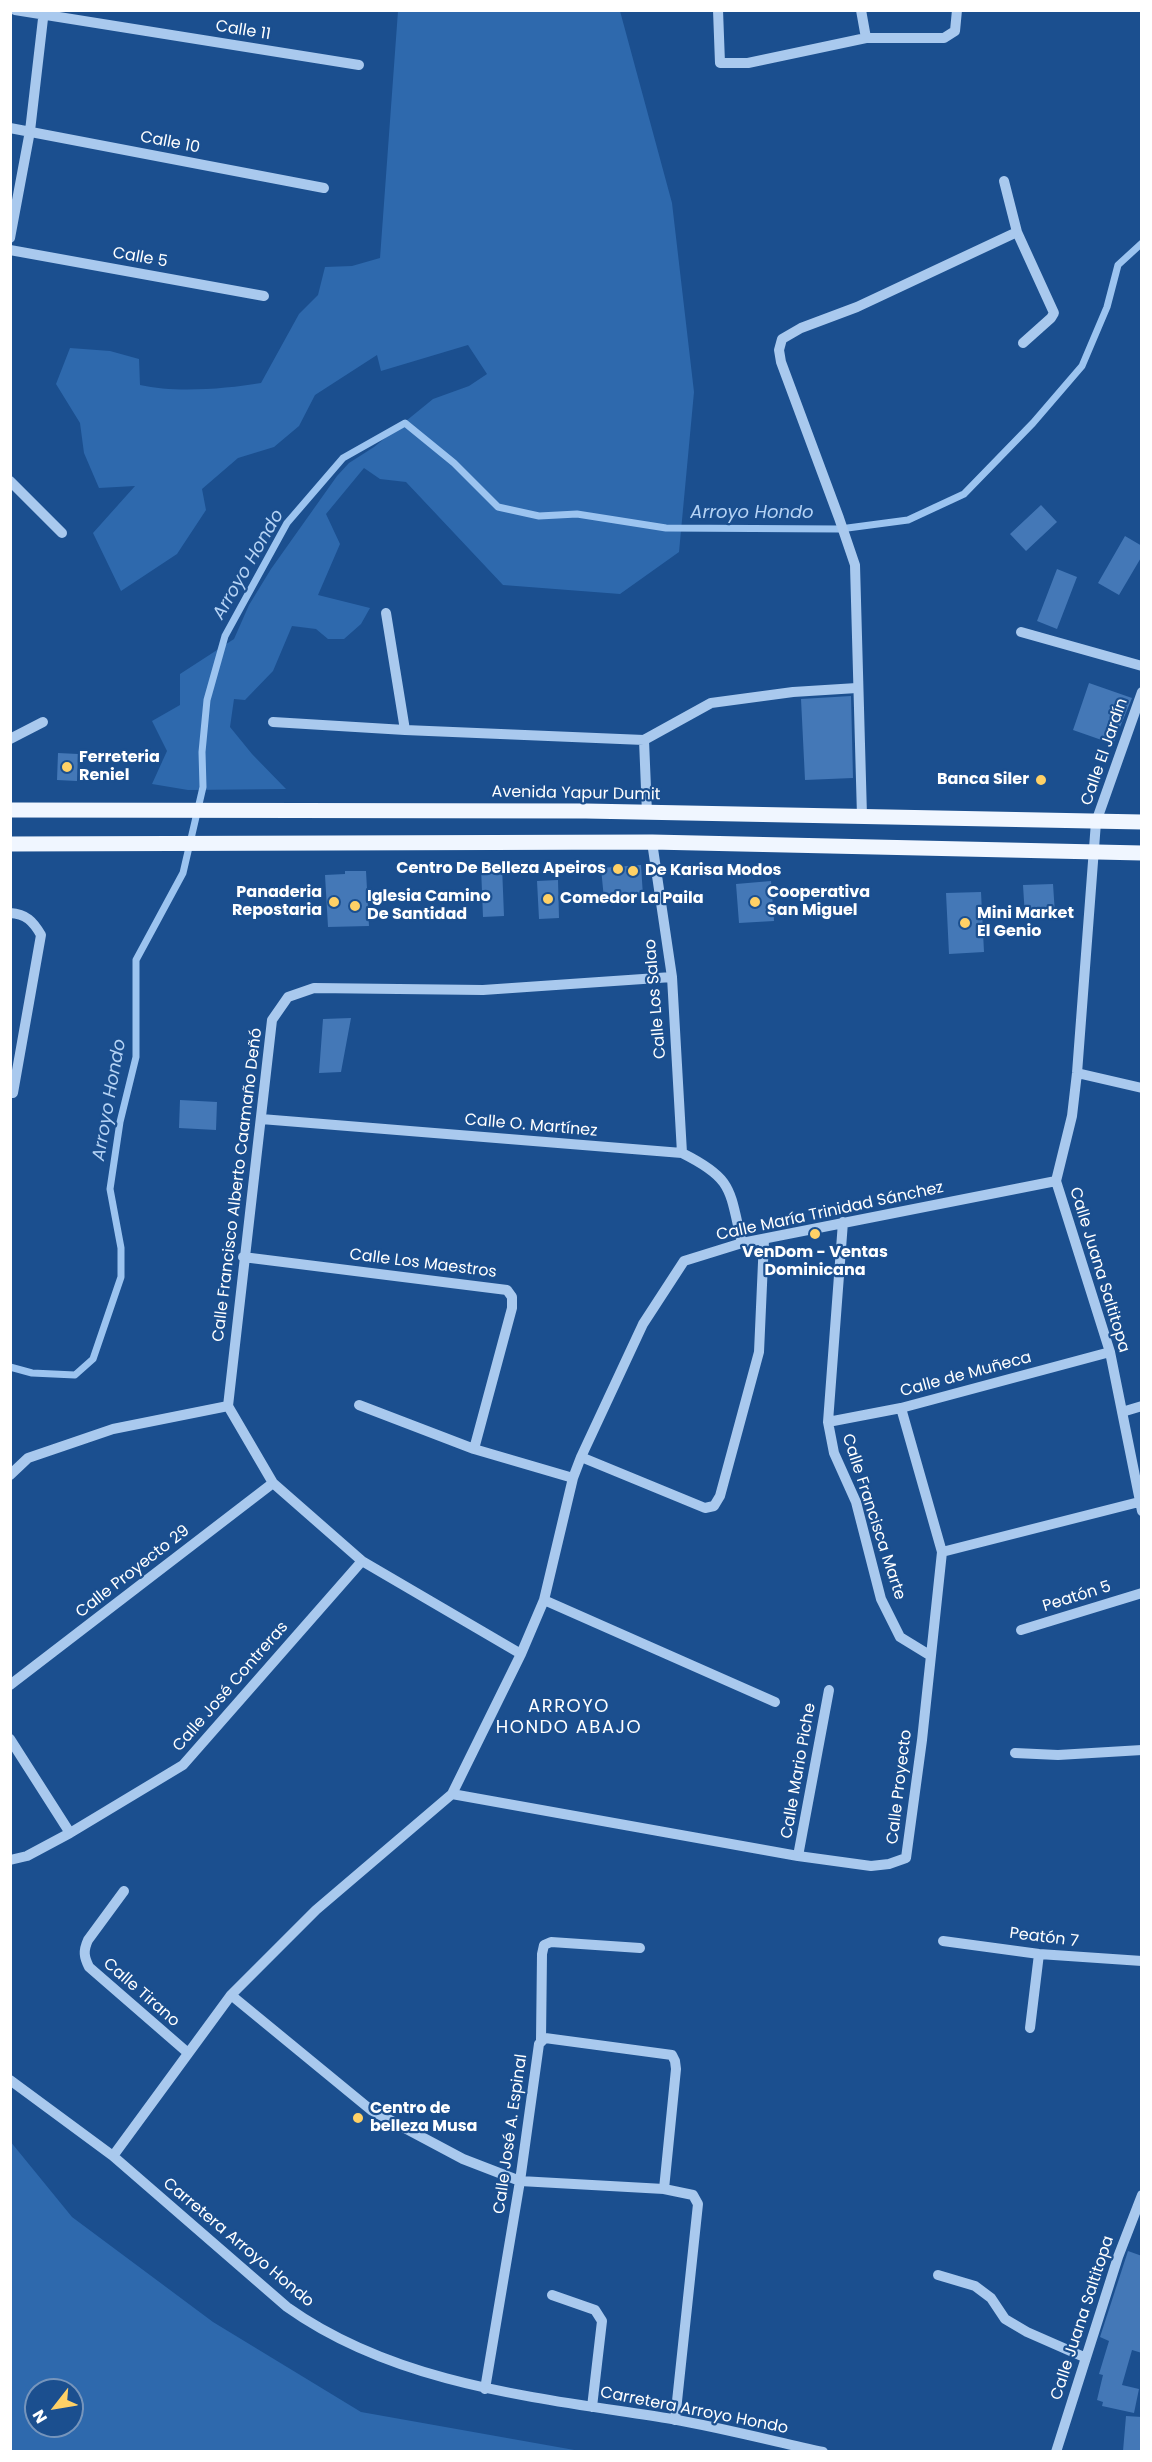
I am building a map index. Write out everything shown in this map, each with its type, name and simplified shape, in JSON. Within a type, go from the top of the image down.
[{"type":"main road","name":"Avenida Yapur Dumit","points":[[10,810],[647,813],[1142,822]]},
{"type":"main road","points":[[10,844],[652,842],[1142,853]]},
{"type":"street","name":"Calle 11","points":[[15,10],[359,65]]},
{"type":"street","points":[[718,10],[720,63],[748,63],[866,38],[944,38],[955,31],[957,10]]},
{"type":"street","points":[[861,10],[866,38]]},
{"type":"street","points":[[10,238],[30,130],[44,13]]},
{"type":"street","name":"Calle 10","points":[[10,128],[30,130],[324,189]]},
{"type":"street","points":[[1004,181],[1017,232],[1054,312],[1051,318],[1023,343]]},
{"type":"street","points":[[862,816],[855,577],[852,554],[781,362],[779,350],[782,339],[801,328],[857,307],[1017,232]]},
{"type":"street","name":"Calle 5","points":[[10,250],[264,296]]},
{"type":"street","points":[[10,481],[63,533]]},
{"type":"street","points":[[386,613],[405,730]]},
{"type":"street","points":[[1021,632],[1142,666]]},
{"type":"street","points":[[273,722],[644,740],[711,703],[794,692],[857,688]]},
{"type":"street","name":"Calle El Jardín","points":[[1096,822],[1142,692]]},
{"type":"street","points":[[10,739],[43,722]]},
{"type":"street","points":[[644,740],[647,813]]},
{"type":"street","name":"Calle Juana Saltitopa","points":[[1096,822],[1077,1073],[1072,1116],[1056,1181],[1110,1352],[1140,1506]]},
{"type":"street","name":"Calle Los Salao","points":[[652,842],[672,977],[682,1153]]},
{"type":"street","points":[[10,913],[22,914],[34,923],[41,935],[13,1093]]},
{"type":"street","name":"Calle Francisco Alberto Caamaño Deñó","points":[[228,1406],[243,1257],[272,1020],[288,997],[314,988],[483,990],[672,977]]},
{"type":"street","points":[[10,1034],[23,1035]]},
{"type":"street","points":[[1077,1073],[1142,1088]]},
{"type":"street","name":"Calle O. Martínez","points":[[261,1119],[682,1153],[710,1167],[729,1187],[742,1243]]},
{"type":"street","name":"Calle María Trinidad Sánchez","points":[[113,2156],[231,1995],[316,1910],[452,1794],[521,1654],[544,1600],[573,1478],[581,1457],[643,1324],[684,1261],[742,1243],[1056,1181]]},
{"type":"street","name":"Calle Francisca Marte","points":[[843,1222],[828,1422],[834,1454],[856,1502],[881,1599],[900,1636],[931,1656]]},
{"type":"street","points":[[581,1457],[705,1508],[714,1506],[720,1496],[759,1352],[764,1240]]},
{"type":"street","name":"Calle Los Maestros","points":[[243,1257],[507,1290],[512,1297],[512,1308],[474,1449]]},
{"type":"street","name":"Calle de Muñeca","points":[[828,1422],[901,1408],[1110,1352]]},
{"type":"street","points":[[359,1405],[474,1449],[573,1478]]},
{"type":"street","points":[[10,1475],[28,1458],[113,1429],[228,1406],[273,1483],[362,1561],[521,1654]]},
{"type":"street","points":[[1122,1412],[1142,1406]]},
{"type":"street","name":"Calle Proyecto","points":[[452,1794],[798,1856],[871,1866],[890,1864],[906,1858],[942,1552],[901,1408]]},
{"type":"street","name":"Calle Proyecto 29","points":[[10,1685],[273,1483]]},
{"type":"street","points":[[942,1552],[1140,1506]]},
{"type":"street","name":"Calle José Contreras","points":[[10,1860],[27,1856],[70,1833],[183,1765],[362,1561]]},
{"type":"street","name":"Peatón 5","points":[[1021,1630],[1142,1593]]},
{"type":"street","points":[[544,1600],[775,1702]]},
{"type":"street","name":"Calle Mario Piche","points":[[798,1856],[829,1690]]},
{"type":"street","points":[[10,1739],[70,1833]]},
{"type":"street","points":[[1015,1753],[1058,1755],[1142,1750]]},
{"type":"street","name":"Calle Tirano","points":[[124,1891],[88,1940],[84,1949],[84,1958],[89,1967],[188,2054]]},
{"type":"street","name":"Peatón 7","points":[[943,1941],[1039,1954],[1142,1961]]},
{"type":"street","points":[[542,2040],[544,1945],[551,1942],[640,1948]]},
{"type":"street","points":[[1030,2028],[1039,1954]]},
{"type":"street","points":[[231,1995],[371,2110],[463,2159],[520,2181],[664,2189],[693,2195],[698,2204],[675,2420]]},
{"type":"street","name":"Calle José A. Espinal","points":[[485,2389],[520,2181],[539,2044],[542,2040],[545,2038],[672,2055],[676,2069],[664,2189]]},
{"type":"street","name":"Carretera Arroyo Hondo","points":[[10,2080],[113,2156],[287,2307],[316,2328],[350,2346],[485,2389],[675,2420],[823,2451]]},
{"type":"street","name":"Calle Juana Saltitopa","points":[[1056,2451],[1084,2357],[1142,2195]]},
{"type":"street","points":[[938,2275],[975,2286],[991,2298],[1005,2319],[1027,2332],[1084,2357]]},
{"type":"street","points":[[552,2295],[595,2310],[602,2321],[592,2407]]},
{"type":"shaded area","points":[[398,11],[620,11],[672,203],[694,392],[679,552],[620,594],[503,585],[406,482],[380,479],[364,468],[326,514],[340,544],[318,595],[370,608],[361,624],[344,639],[328,639],[316,629],[292,626],[273,671],[245,700],[234,699],[230,727],[286,789],[188,790],[152,784],[167,751],[152,721],[180,705],[180,674],[234,639],[249,605],[271,569],[337,476],[349,463],[374,447],[433,399],[469,386],[487,374],[468,345],[381,371],[377,355],[315,395],[299,426],[274,447],[238,458],[202,489],[206,510],[177,554],[121,591],[93,533],[135,486],[99,488],[84,453],[80,423],[56,384],[70,348],[110,351],[139,359],[140,385],[169,389],[200,389],[261,383],[299,314],[318,295],[325,267],[352,266],[380,258]]},
{"type":"shaded area","points":[[10,2141],[72,2217],[213,2322],[361,2412],[580,2451],[11,2451]]},
{"type":"building","points":[[1041,505],[1057,522],[1026,551],[1010,534]]},
{"type":"building","points":[[1125,536],[1142,546],[1142,556],[1119,595],[1098,583]]},
{"type":"building","points":[[1057,569],[1077,577],[1057,629],[1037,621]]},
{"type":"building","points":[[1089,683],[1132,698],[1113,744],[1073,730]]},
{"type":"building","points":[[851,696],[853,778],[805,780],[801,699]]},
{"type":"building","name":"Ferreteria Reniel","points":[[58,753],[78,754],[77,781],[57,780]]},
{"type":"building","points":[[641,865],[643,896],[604,899],[601,868]]},
{"type":"building","points":[[502,866],[504,916],[483,917],[481,867]]},
{"type":"building","points":[[345,871],[366,871],[369,926],[328,927],[325,875],[345,874]]},
{"type":"building","name":"Comedor La Paila","points":[[558,880],[559,918],[539,919],[537,881]]},
{"type":"building","name":"Cooperativa San Miguel","points":[[771,881],[774,921],[739,923],[736,884]]},
{"type":"building","points":[[1053,884],[1055,914],[1025,917],[1023,885]]},
{"type":"building","name":"Mini Market El Genio","points":[[981,892],[984,952],[949,954],[946,893]]},
{"type":"building","points":[[351,1018],[341,1072],[319,1073],[323,1019]]},
{"type":"building","points":[[180,1100],[217,1102],[216,1130],[179,1128]]},
{"type":"building","points":[[1128,2251],[1142,2256],[1142,2353],[1132,2350],[1122,2385],[1139,2389],[1134,2413],[1102,2406],[1103,2402],[1097,2400],[1103,2375],[1099,2374],[1109,2341],[1100,2337]]},
{"type":"building","points":[[1126,2416],[1142,2417],[1142,2451],[1123,2451]]},
{"type":"waterway","name":"Arroyo Hondo","points":[[10,1367],[32,1373],[75,1375],[93,1359],[121,1277],[121,1248],[110,1189],[120,1122],[136,1057],[136,960],[183,873],[203,787],[202,752],[207,700],[225,636],[287,523],[343,458],[405,423],[454,463],[498,507],[539,516],[577,514],[666,528],[840,529],[908,520],[964,494],[1033,423],[1082,366],[1107,307],[1118,265],[1142,243]]},
{"type":"place","name":"Ferreteria Reniel","points":[[67,767]]},
{"type":"place","name":"Banca Siler","points":[[1041,780]]},
{"type":"place","name":"Centro De Belleza Apeiros","points":[[618,869]]},
{"type":"place","name":"De Karisa Modos","points":[[633,871]]},
{"type":"place","name":"Comedor La Paila","points":[[548,899]]},
{"type":"place","name":"Panaderia Repostaria","points":[[334,902]]},
{"type":"place","name":"Cooperativa San Miguel","points":[[755,902]]},
{"type":"place","name":"Iglesia Camino De Santidad","points":[[355,906]]},
{"type":"place","name":"Mini Market El Genio","points":[[965,923]]},
{"type":"place","name":"VenDom - Ventas Dominicana","points":[[815,1234]]},
{"type":"place","name":"Centro de belleza Musa","points":[[358,2118]]},
{"type":"district","name":"ARROYO HONDO ABAJO","points":[[569,1717]]}]
